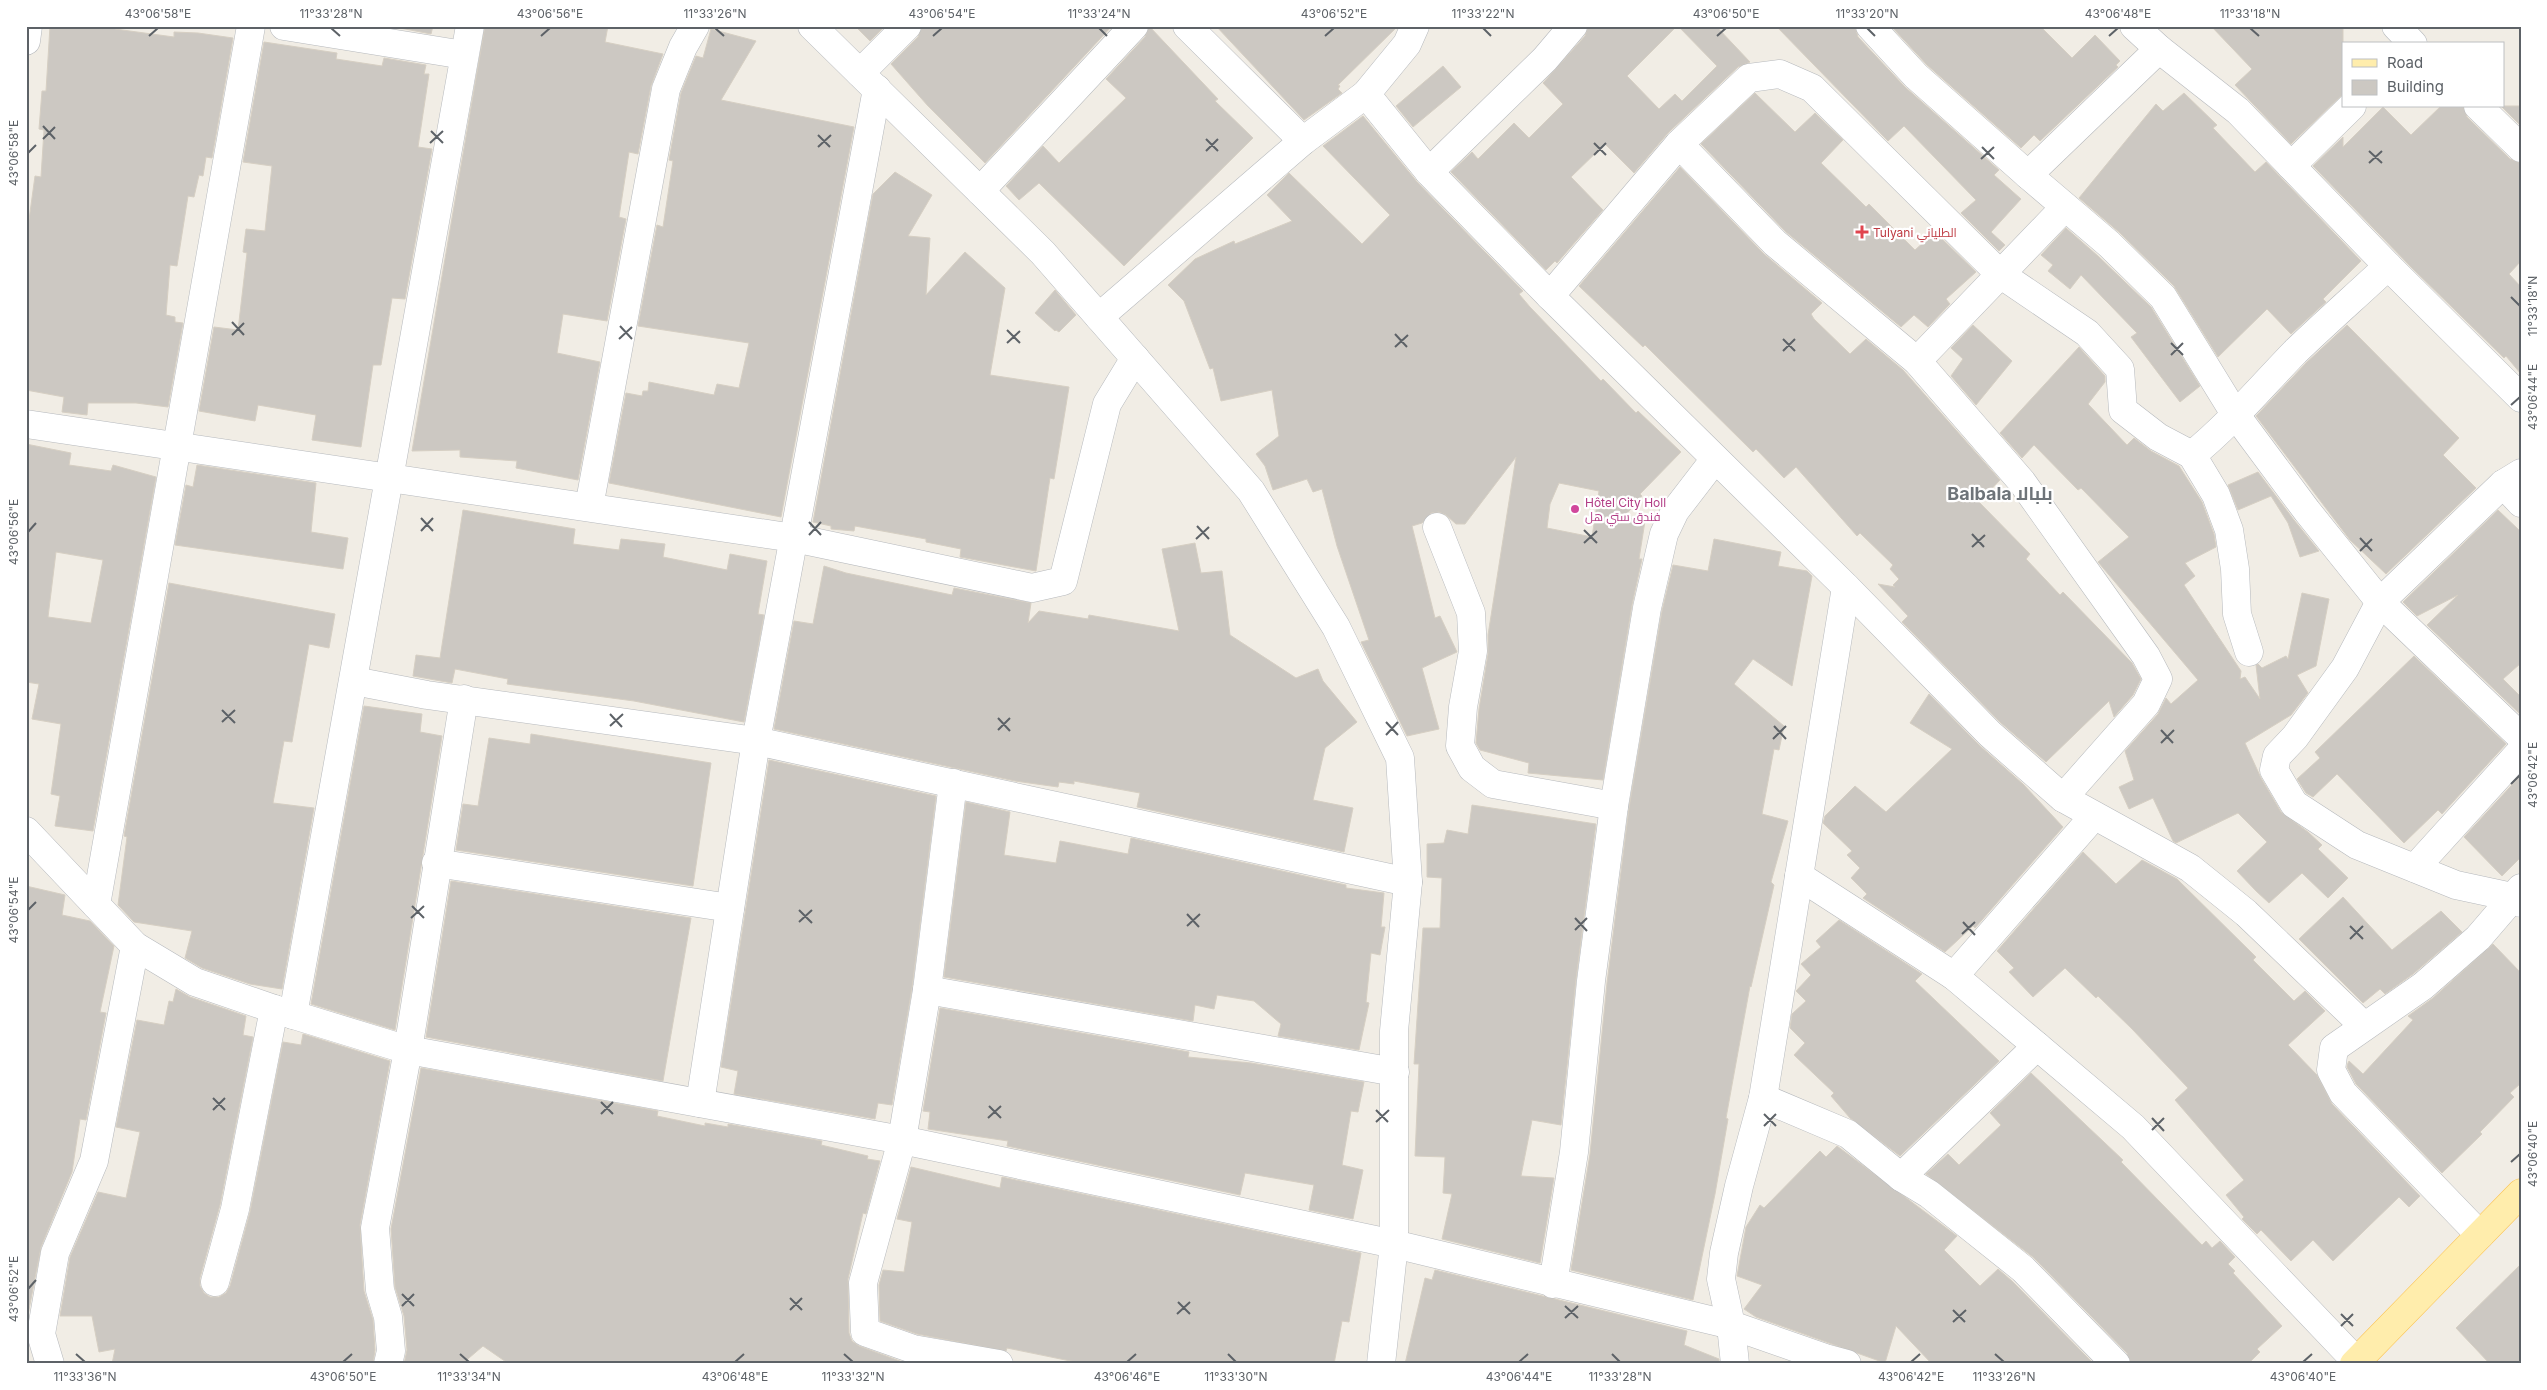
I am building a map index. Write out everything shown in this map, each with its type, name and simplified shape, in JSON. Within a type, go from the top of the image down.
[{"type":"main road","points":[[2355,1362],[2521,1193]]},
{"type":"street","points":[[26,40],[28,26]]},
{"type":"street","points":[[96,905],[178,446],[250,26]]},
{"type":"street","points":[[284,26],[464,55]]},
{"type":"street","points":[[215,1282],[284,1012],[354,681],[470,26]]},
{"type":"street","points":[[589,507],[666,89],[683,47],[695,26]]},
{"type":"street","points":[[812,26],[1043,253],[1251,491],[1336,627],[1400,758],[1408,882],[1394,1031],[1394,1244],[1381,1364]]},
{"type":"street","points":[[700,1104],[756,741],[794,538],[868,81],[907,26]]},
{"type":"street","points":[[980,191],[1134,26]]},
{"type":"street","points":[[1186,26],[1303,140]]},
{"type":"street","points":[[1099,317],[1303,140],[1366,94],[1407,44],[1415,26]]},
{"type":"street","points":[[1429,172],[1545,59],[1573,26]]},
{"type":"street","points":[[1870,26],[1916,76],[2109,244],[2163,297],[2235,414],[2307,511],[2380,602],[2521,737]]},
{"type":"street","points":[[2134,26],[2159,49],[2238,110],[2388,266],[2521,398]]},
{"type":"street","points":[[2396,26],[2411,42]]},
{"type":"street","points":[[2028,175],[2159,49]]},
{"type":"street","points":[[1550,296],[1679,144],[1749,78],[1780,74],[1812,88],[2000,274],[2087,333],[2120,369],[2123,410],[2158,437],[2192,454],[2216,494],[2229,530],[2236,570],[2237,614],[2249,652]]},
{"type":"street","points":[[1366,94],[1429,172],[1550,296],[1846,587],[1990,734],[2063,798],[2190,868],[2246,913],[2364,1026]]},
{"type":"street","points":[[2291,166],[2350,108]]},
{"type":"street","points":[[2480,108],[2521,148]]},
{"type":"street","points":[[1679,144],[1775,242],[1917,361],[2022,482],[2146,656],[2158,679],[2146,704],[2063,798]]},
{"type":"street","points":[[1917,361],[2065,207]]},
{"type":"street","points":[[2192,454],[2221,431],[2297,350],[2388,266]]},
{"type":"street","points":[[26,424],[794,538],[1032,588],[1063,581],[1107,404],[1135,358]]},
{"type":"street","points":[[1553,1284],[1574,1152],[1591,981],[1614,806],[1647,608],[1664,534],[1674,511],[1715,459]]},
{"type":"street","points":[[2515,487],[2380,602],[2345,668],[2295,737],[2277,756],[2274,770],[2294,804],[2357,845],[2456,885],[2518,896]]},
{"type":"street","points":[[1438,527],[1471,613],[1473,651],[1463,707],[1460,746],[1472,768],[1493,784],[1614,806]]},
{"type":"street","points":[[1735,1364],[1731,1325],[1721,1279],[1724,1253],[1739,1186],[1763,1098],[1846,587]]},
{"type":"street","points":[[354,681],[427,695],[756,741],[1408,882]]},
{"type":"street","points":[[388,1364],[391,1352],[388,1317],[380,1290],[376,1228],[408,1050],[436,863],[464,699]]},
{"type":"street","points":[[2415,868],[2521,751]]},
{"type":"street","points":[[953,783],[927,990],[902,1140],[863,1284],[865,1332],[912,1356],[998,1364]]},
{"type":"street","points":[[1954,976],[2094,816]]},
{"type":"street","points":[[26,832],[135,946],[195,982],[284,1012],[408,1050],[902,1140],[1394,1244],[1553,1284],[1731,1325],[1847,1364]]},
{"type":"street","points":[[436,863],[730,908]]},
{"type":"street","points":[[1799,876],[1954,976],[2133,1127],[2355,1362]]},
{"type":"street","points":[[2480,1235],[2344,1093],[2332,1070],[2334,1048],[2422,986],[2478,938],[2518,896]]},
{"type":"street","points":[[50,1364],[41,1334],[56,1253],[94,1161],[135,946]]},
{"type":"street","points":[[927,990],[1395,1072]]},
{"type":"street","points":[[1901,1177],[2037,1046]]},
{"type":"street","points":[[1763,1098],[1848,1134],[1901,1177],[1929,1194],[2023,1269],[2116,1364]]},
{"type":"building","points":[[50,26],[115,27],[115,29],[174,37],[174,32],[233,38],[212,158],[206,157],[203,176],[199,175],[194,197],[188,196],[177,266],[170,265],[166,315],[175,317],[175,322],[183,323],[168,407],[136,403],[88,403],[87,415],[62,412],[64,397],[26,390],[26,227],[28,227],[35,176],[41,177],[44,130],[39,129],[42,91],[46,91]]},
{"type":"building","points":[[390,26],[433,26],[431,34]]},
{"type":"building","points":[[485,26],[608,26],[605,42],[663,54],[651,86],[638,154],[629,152],[619,217],[626,219],[607,321],[563,314],[557,353],[600,362],[578,480],[516,468],[517,461],[460,457],[460,450],[412,451]]},
{"type":"building","points":[[855,26],[885,26],[870,41]]},
{"type":"building","points":[[922,26],[1112,26],[985,163],[928,106],[891,64],[918,37]]},
{"type":"building","points":[[1149,26],[1218,99],[1215,101],[1253,138],[1124,266],[1039,183],[1019,200],[1006,186],[1043,146],[1059,163],[1126,98],[1106,79],[1145,37]]},
{"type":"building","points":[[1216,26],[1398,26],[1338,85],[1340,86],[1338,89],[1342,93],[1304,120]]},
{"type":"building","points":[[1588,26],[1677,26],[1627,76],[1659,109],[1675,94],[1682,101],[1717,66],[1678,26],[1716,26],[1750,62],[1738,67],[1668,133],[1634,173],[1605,144],[1571,177],[1603,210],[1557,263],[1555,261],[1546,270],[1451,172],[1472,152],[1478,159],[1514,123],[1529,138],[1563,104],[1543,83],[1585,36]]},
{"type":"building","points":[[1776,26],[1855,26],[1858,37],[1905,87],[1999,170],[1994,175],[2021,199],[1991,232],[2005,245],[1999,251],[1961,213],[1976,200],[1904,126],[1888,141]]},
{"type":"building","points":[[1891,26],[2040,26],[2072,58],[2095,35],[2120,61],[2116,65],[2118,67],[2040,141],[2034,135],[2021,148],[1927,65]]},
{"type":"building","points":[[2211,26],[2343,26],[2342,95],[2291,144],[2235,85],[2252,69]]},
{"type":"building","points":[[711,29],[756,41],[721,100],[854,127],[781,517],[609,483],[626,393],[642,396],[643,391],[648,391],[649,382],[714,395],[717,384],[739,388],[749,343],[638,326],[657,225],[663,227],[673,161],[669,160],[681,93],[696,56],[703,58]]},
{"type":"building","points":[[264,42],[337,53],[336,59],[382,66],[384,58],[426,65],[424,74],[429,74],[418,147],[432,149],[405,299],[392,298],[381,365],[373,365],[361,447],[312,440],[316,415],[258,405],[255,421],[199,411],[214,327],[238,330],[247,253],[243,252],[246,229],[265,231],[272,166],[243,162]]},
{"type":"building","points":[[1443,66],[1461,87],[1413,127],[1396,106]]},
{"type":"building","points":[[1755,93],[1795,132],[1815,113],[1843,140],[1821,163],[1866,207],[1869,204],[1915,250],[1935,232],[1976,272],[1946,299],[1950,304],[1928,327],[1914,315],[1901,327],[1786,232],[1701,144]]},
{"type":"building","points":[[2184,93],[2217,125],[2213,128],[2255,172],[2266,162],[2361,261],[2323,299],[2326,302],[2291,334],[2267,309],[2218,357],[2174,286],[2120,233],[2079,198],[2156,104],[2163,111]]},
{"type":"building","points":[[2504,106],[2521,106],[2521,126],[2503,108]]},
{"type":"building","points":[[2382,108],[2411,135],[2439,108],[2464,108],[2467,117],[2510,159],[2521,163],[2521,261],[2509,274],[2521,287],[2521,374],[2506,356],[2504,358],[2412,268],[2313,166],[2343,137],[2343,147]]},
{"type":"building","points":[[1363,116],[1418,183],[1523,291],[1519,294],[1530,307],[1601,381],[1603,379],[1636,413],[1638,411],[1681,452],[1640,494],[1642,496],[1624,517],[1645,521],[1639,559],[1642,559],[1632,605],[1603,780],[1528,773],[1529,763],[1480,750],[1476,743],[1479,709],[1488,654],[1488,635],[1516,457],[1465,524],[1456,524],[1446,515],[1439,512],[1431,513],[1422,523],[1412,526],[1435,618],[1440,616],[1457,652],[1422,668],[1439,729],[1407,736],[1361,642],[1369,640],[1337,546],[1322,489],[1313,492],[1307,479],[1273,490],[1265,466],[1256,454],[1279,436],[1272,390],[1221,401],[1213,368],[1210,369],[1184,301],[1168,285],[1195,259],[1234,241],[1235,244],[1292,221],[1267,195],[1289,173],[1362,244],[1390,215],[1323,146]],"holes":[[[1559,483],[1599,491],[1592,537],[1547,528],[1550,504]]]},
{"type":"building","points":[[1680,167],[1764,254],[1822,303],[1811,314],[1814,319],[1850,354],[1866,339],[1903,370],[2000,480],[1979,502],[2030,554],[2026,559],[2060,595],[2063,592],[2132,663],[2141,679],[2133,695],[2114,717],[2109,701],[2046,762],[2001,723],[1902,622],[1908,616],[1878,584],[1895,587],[1893,585],[1899,579],[1890,569],[1893,565],[1860,533],[1857,536],[1796,467],[1784,478],[1756,449],[1753,452],[1645,345],[1643,347],[1579,286]]},
{"type":"building","points":[[895,172],[932,195],[908,236],[930,238],[926,295],[965,252],[1005,288],[990,375],[1069,387],[1054,479],[1050,478],[1036,571],[960,557],[961,549],[926,542],[926,539],[855,526],[854,531],[831,529],[831,526],[813,522],[873,194]]},
{"type":"building","points":[[2066,228],[2151,307],[2200,386],[2180,402],[2131,337],[2137,333],[2081,275],[2070,289],[2048,271],[2053,265],[2041,255]]},
{"type":"building","points":[[1055,290],[1076,315],[1059,332],[1055,331],[1035,313]]},
{"type":"building","points":[[1973,325],[2012,361],[1976,405],[1951,376],[1963,359],[1951,348]]},
{"type":"building","points":[[2347,325],[2459,438],[2443,455],[2476,488],[2386,574],[2350,540],[2256,416],[2306,363]]},
{"type":"building","points":[[2079,347],[2105,376],[2105,382],[2088,404],[2127,445],[2134,438],[2151,451],[2179,466],[2202,502],[2214,534],[2216,547],[2185,563],[2195,576],[2184,585],[2241,671],[2240,679],[2245,677],[2260,699],[2256,665],[2258,664],[2262,668],[2286,656],[2288,659],[2302,593],[2329,599],[2316,666],[2297,675],[2308,693],[2291,715],[2245,743],[2261,778],[2281,812],[2322,845],[2318,849],[2348,878],[2328,898],[2302,873],[2269,903],[2256,891],[2237,871],[2267,842],[2238,813],[2176,843],[2173,841],[2153,798],[2129,809],[2119,787],[2134,780],[2125,751],[2158,714],[2166,698],[2171,704],[2198,680],[2098,562],[2129,537],[2081,488],[2078,490],[2034,445],[2022,458],[2000,433]]},
{"type":"building","points":[[26,444],[71,453],[69,465],[111,471],[113,465],[156,477],[93,831],[55,826],[60,796],[51,794],[61,724],[32,719],[39,684],[26,682]],"holes":[[[56,552],[103,560],[91,623],[48,617]]]},
{"type":"building","points":[[197,465],[316,483],[311,532],[348,538],[343,569],[175,545],[186,485],[193,487]]},
{"type":"building","points":[[2258,472],[2319,551],[2300,557],[2288,523],[2271,496],[2238,510],[2228,485]]},
{"type":"building","points":[[463,510],[575,529],[573,544],[619,550],[621,539],[665,544],[663,557],[727,570],[730,554],[767,561],[758,614],[764,615],[744,722],[634,701],[507,684],[508,679],[455,669],[452,683],[413,676],[416,655],[440,658]]},
{"type":"building","points":[[2498,510],[2521,532],[2521,663],[2503,679],[2521,697],[2521,715],[2427,625],[2458,595],[2417,616],[2403,602]]},
{"type":"building","points":[[1714,539],[1781,552],[1778,566],[1807,571],[1812,576],[1792,686],[1753,659],[1734,684],[1784,726],[1779,750],[1774,749],[1762,814],[1788,821],[1771,882],[1774,885],[1750,986],[1726,1118],[1728,1119],[1715,1194],[1693,1300],[1571,1270],[1590,1154],[1607,983],[1629,808],[1662,611],[1673,565],[1708,571]]},
{"type":"building","points":[[1195,543],[1201,573],[1222,571],[1230,635],[1296,678],[1318,669],[1323,681],[1357,722],[1325,748],[1313,800],[1353,808],[1344,852],[1137,807],[1140,793],[1074,781],[1074,784],[1059,782],[1058,787],[1015,781],[774,729],[794,621],[813,624],[824,566],[846,573],[952,595],[954,588],[1031,603],[1028,623],[1039,611],[1088,619],[1089,615],[1179,631],[1162,549]]},
{"type":"building","points":[[169,583],[335,614],[329,648],[309,644],[292,742],[284,741],[273,803],[314,808],[282,989],[250,984],[202,968],[185,958],[192,931],[134,922],[118,905],[127,837],[124,836]]},
{"type":"building","points":[[2414,656],[2506,744],[2442,814],[2438,810],[2404,843],[2337,774],[2313,797],[2306,793],[2297,779],[2320,758],[2315,752]]},
{"type":"building","points":[[1929,694],[1979,745],[2023,784],[2063,827],[1975,928],[1973,926],[1945,952],[1863,898],[1867,894],[1851,878],[1860,868],[1847,855],[1852,851],[1823,823],[1825,816],[1855,786],[1886,812],[1952,749],[1910,723]]},
{"type":"building","points":[[364,706],[422,714],[420,732],[442,736],[395,1030],[311,1004]]},
{"type":"building","points":[[531,734],[711,763],[693,886],[456,850],[463,804],[478,806],[489,738],[530,744]]},
{"type":"building","points":[[769,760],[936,796],[912,988],[892,1105],[878,1103],[875,1119],[734,1094],[738,1071],[721,1067]]},
{"type":"building","points":[[2521,775],[2521,857],[2502,876],[2464,837]]},
{"type":"building","points":[[966,802],[1010,812],[1004,855],[1056,863],[1060,841],[1128,854],[1131,838],[1346,885],[1346,888],[1384,893],[1381,927],[1385,927],[1380,955],[1371,953],[1366,1002],[1369,1003],[1359,1050],[1278,1036],[1281,1024],[1254,1001],[1217,995],[1214,1009],[1195,1005],[1193,1021],[944,977]]},
{"type":"building","points":[[1472,805],[1596,824],[1576,979],[1561,1125],[1532,1120],[1521,1176],[1554,1178],[1540,1263],[1442,1239],[1452,1194],[1443,1193],[1445,1157],[1415,1156],[1419,1064],[1414,1064],[1423,928],[1440,928],[1442,878],[1427,877],[1427,844],[1444,843],[1447,830],[1468,834]]},
{"type":"building","points":[[2083,852],[2116,884],[2142,860],[2177,879],[2256,957],[2253,960],[2294,1001],[2305,991],[2325,1011],[2288,1045],[2317,1075],[2332,1104],[2420,1196],[2409,1207],[2399,1197],[2333,1261],[2313,1240],[2291,1261],[2261,1230],[2257,1234],[2242,1219],[2244,1217],[2226,1195],[2244,1180],[2175,1100],[2188,1088],[2132,1029],[2098,996],[2096,998],[2065,968],[2033,997],[2009,972],[2014,968],[1997,951]]},
{"type":"building","points":[[451,881],[691,918],[663,1081],[426,1037]]},
{"type":"building","points":[[26,886],[65,895],[62,915],[90,921],[114,946],[100,1012],[106,1013],[86,1120],[80,1119],[72,1172],[41,1247],[28,1315],[26,1315]]},
{"type":"building","points":[[2343,897],[2392,950],[2441,911],[2462,932],[2413,974],[2385,994],[2380,989],[2363,1003],[2299,939]]},
{"type":"building","points":[[1839,920],[1922,974],[1915,981],[1999,1061],[1900,1156],[1850,1118],[1831,1096],[1834,1093],[1794,1055],[1805,1043],[1790,1028],[1792,1014],[1806,1001],[1796,991],[1811,975],[1801,964],[1821,947],[1816,941]]},
{"type":"building","points":[[2493,944],[2521,973],[2521,1083],[2510,1093],[2514,1097],[2480,1132],[2482,1134],[2442,1173],[2356,1084],[2347,1067],[2349,1061],[2363,1074],[2413,1020],[2408,1016],[2433,998]]},
{"type":"building","points":[[176,989],[190,997],[246,1016],[243,1035],[253,1037],[220,1205],[200,1278],[200,1286],[204,1293],[210,1297],[219,1297],[226,1293],[230,1286],[250,1212],[283,1042],[301,1045],[303,1034],[390,1061],[360,1225],[364,1291],[373,1320],[375,1350],[373,1364],[112,1364],[115,1349],[99,1352],[92,1316],[60,1316],[70,1257],[98,1192],[126,1198],[140,1132],[116,1127],[137,1020],[164,1025],[169,1001],[173,1002]]},
{"type":"building","points":[[940,1008],[1189,1052],[1188,1057],[1251,1063],[1364,1082],[1358,1112],[1351,1111],[1342,1165],[1363,1170],[1353,1219],[1309,1210],[1314,1185],[1245,1173],[1240,1195],[1007,1146],[1008,1141],[928,1129],[930,1112],[923,1111]]},
{"type":"building","points":[[421,1068],[658,1111],[657,1116],[705,1126],[705,1123],[728,1127],[728,1124],[822,1141],[821,1145],[868,1156],[867,1159],[880,1161],[866,1214],[863,1213],[848,1279],[849,1333],[852,1341],[859,1346],[908,1364],[509,1364],[483,1346],[462,1364],[404,1364],[407,1350],[404,1316],[395,1287],[391,1229]]},
{"type":"building","points":[[2031,1073],[2123,1160],[2121,1162],[2202,1245],[2206,1241],[2212,1248],[2220,1241],[2235,1257],[2228,1264],[2235,1271],[2233,1273],[2282,1326],[2257,1349],[2260,1352],[2248,1364],[2131,1364],[2127,1353],[2034,1258],[1926,1174],[1948,1154],[1959,1165],[2001,1125],[1990,1113]]},
{"type":"building","points":[[1837,1146],[1957,1236],[1944,1250],[1980,1286],[1998,1269],[2094,1364],[1932,1364],[1896,1326],[1885,1363],[1756,1317],[1744,1309],[1762,1285],[1737,1276],[1746,1227],[1760,1205],[1764,1208],[1820,1151],[1826,1157]]},
{"type":"building","points":[[911,1167],[1000,1188],[1002,1177],[1361,1253],[1349,1322],[1342,1321],[1334,1364],[1085,1364],[1007,1348],[1006,1351],[917,1334],[880,1321],[879,1285],[883,1270],[904,1272],[912,1222],[897,1219]]},
{"type":"building","points":[[2521,1264],[2521,1364],[2490,1364],[2456,1328]]},
{"type":"building","points":[[1435,1270],[1687,1331],[1684,1345],[1719,1359],[1719,1364],[1405,1364],[1425,1278],[1432,1280]]},
{"type":"place","name":"Tulyani الطلياني","points":[[1862,232]]},
{"type":"place","name":"Hôtel City Holl فندق ستي هل","points":[[1575,509]]},
{"type":"district","name":"Balbala بلبالا","points":[[2000,493]]}]
